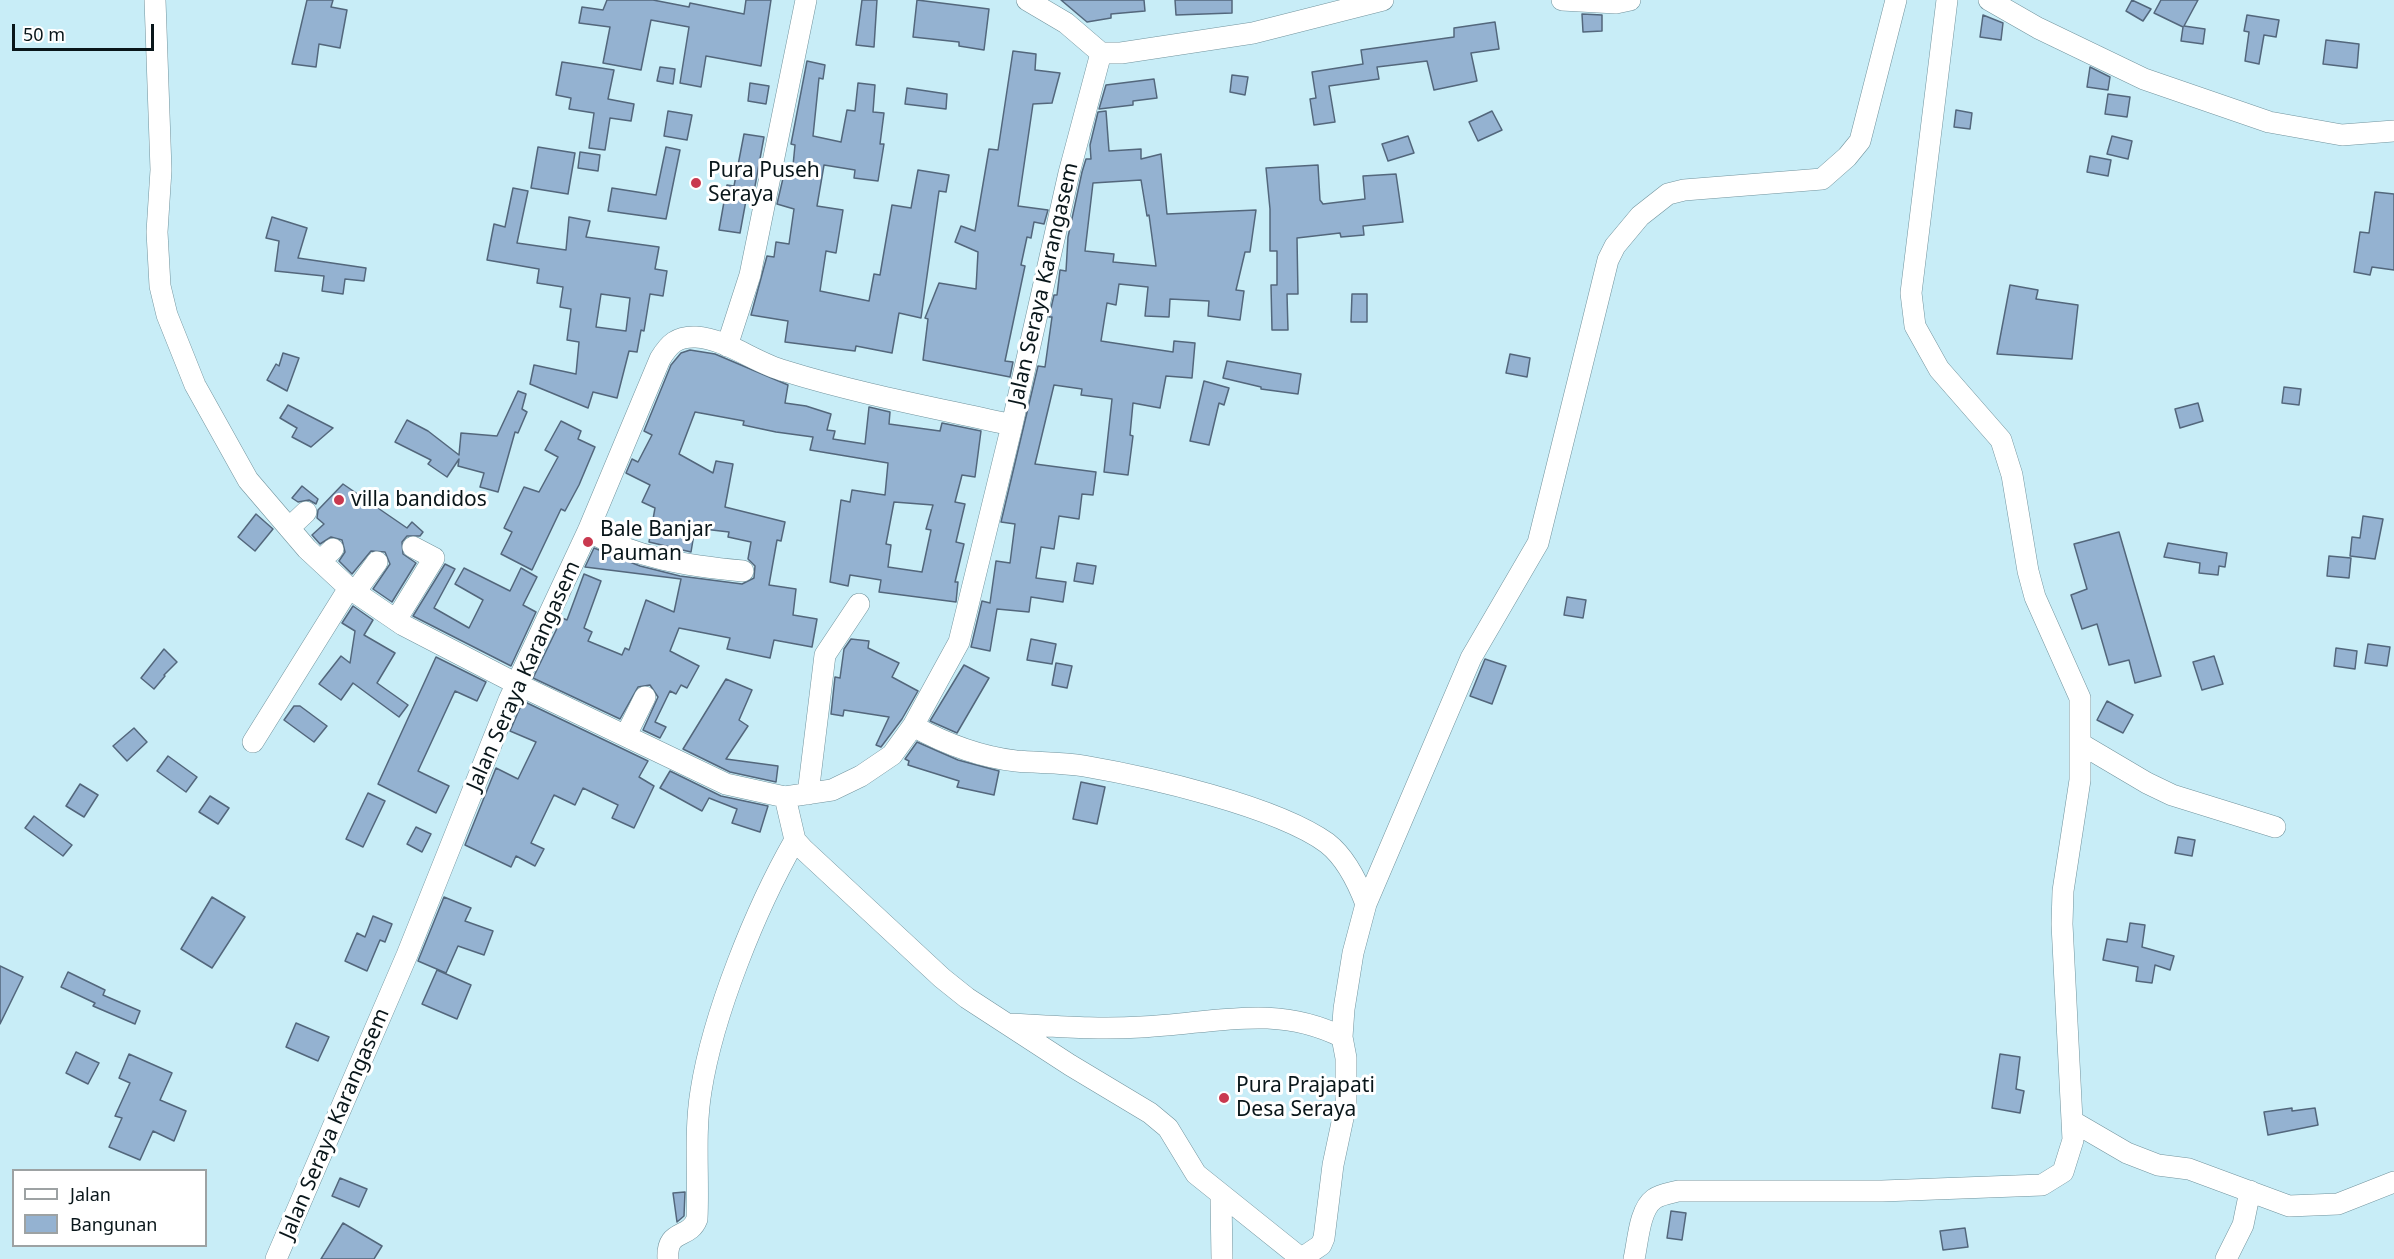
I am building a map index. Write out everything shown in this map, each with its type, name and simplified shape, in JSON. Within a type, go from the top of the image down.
[{"type":"street","points":[[155,0],[161,170],[157,253],[162,296],[195,385],[248,480],[289,528],[327,555],[352,590],[396,620],[517,684],[726,784],[785,797],[832,790],[861,776],[892,755],[912,726],[959,642],[1012,425]]},
{"type":"street","points":[[727,346],[750,275],[806,0]]},
{"type":"street","points":[[1027,0],[1061,10],[1101,53],[1121,53],[1253,33],[1383,0]]},
{"type":"street","points":[[1563,0],[1616,3],[1629,0]]},
{"type":"street","points":[[785,797],[795,840],[942,978],[1008,1024],[1150,1113],[1168,1128],[1188,1163],[1221,1196],[1302,1258],[1321,1245],[1324,1238],[1333,1165],[1346,1104],[1346,1058],[1342,1037],[1348,979],[1366,904],[1471,658],[1538,543],[1596,305],[1615,246],[1640,216],[1668,194],[1684,190],[1822,179],[1847,157],[1860,141],[1896,0]]},
{"type":"street","points":[[1634,1259],[1646,1210],[1654,1199],[1665,1194],[1678,1191],[1882,1191],[2042,1185],[2063,1172],[2073,1140],[2070,1034],[2062,958],[2062,924],[2063,891],[2080,780],[2080,698],[2035,597],[2028,571],[2012,474],[2001,440],[1939,369],[1915,326],[1912,308],[1911,293],[1947,0]]},
{"type":"street","points":[[1989,0],[2038,28],[2144,79],[2269,122],[2342,135],[2394,131]]},
{"type":"street","name":"Jalan Seraya Karangasem","points":[[276,1259],[407,955],[517,684],[588,531],[660,359],[669,345],[681,338],[698,337],[727,346],[785,372],[1012,425],[1069,173],[1101,53]]},
{"type":"street","points":[[289,528],[306,512]]},
{"type":"street","points":[[588,531],[618,547],[665,560],[743,571]]},
{"type":"street","points":[[396,620],[434,558],[413,547]]},
{"type":"street","points":[[253,742],[352,590],[377,562]]},
{"type":"street","points":[[808,794],[825,655],[859,604]]},
{"type":"street","points":[[626,735],[645,697]]},
{"type":"street","points":[[912,726],[938,740],[986,755],[1081,766],[1132,775],[1240,805],[1288,823],[1326,843],[1338,854],[1359,887],[1366,904]]},
{"type":"street","points":[[2081,744],[2172,795],[2275,827]]},
{"type":"street","points":[[668,1259],[669,1244],[673,1238],[692,1229],[697,1219],[696,1148],[701,1090],[727,997],[747,942],[795,840]]},
{"type":"street","points":[[1008,1024],[1143,1027],[1256,1016],[1325,1028],[1342,1037]]},
{"type":"street","points":[[2072,1121],[2127,1153],[2158,1165],[2188,1169],[2289,1206],[2338,1204],[2394,1182]]},
{"type":"street","points":[[2226,1259],[2243,1225],[2250,1191]]},
{"type":"street","points":[[1221,1196],[1222,1259]]},
{"type":"building","points":[[307,0],[333,0],[331,7],[347,10],[340,48],[319,44],[316,67],[292,64]]},
{"type":"building","points":[[607,0],[653,0],[689,7],[690,3],[744,14],[746,0],[771,0],[761,66],[706,56],[701,87],[680,83],[689,27],[651,20],[641,70],[603,63],[610,27],[579,23],[582,7],[603,10]]},
{"type":"building","points":[[862,0],[877,0],[874,47],[856,45]]},
{"type":"building","points":[[917,0],[989,9],[984,50],[959,46],[959,42],[913,37]]},
{"type":"building","points":[[1061,0],[1144,0],[1145,11],[1111,14],[1111,18],[1087,22]]},
{"type":"building","points":[[1175,0],[1232,0],[1232,13],[1176,15]]},
{"type":"building","points":[[2132,0],[2151,9],[2143,21],[2126,11]]},
{"type":"building","points":[[2161,0],[2198,0],[2184,26],[2205,29],[2203,44],[2181,41],[2183,27],[2154,13]]},
{"type":"building","points":[[1582,14],[1602,15],[1602,31],[1583,32]]},
{"type":"building","points":[[1983,15],[2003,23],[2001,40],[1980,37]]},
{"type":"building","points":[[2247,15],[2279,20],[2276,37],[2264,35],[2259,64],[2245,61],[2249,32],[2244,31]]},
{"type":"building","points":[[1495,22],[1499,49],[1471,53],[1477,81],[1434,90],[1427,61],[1377,67],[1379,79],[1329,86],[1335,122],[1314,125],[1310,99],[1316,98],[1312,72],[1363,64],[1361,50],[1454,37],[1454,28]]},
{"type":"building","points":[[2326,40],[2359,44],[2357,68],[2323,64]]},
{"type":"building","points":[[1013,51],[1036,54],[1035,70],[1060,73],[1052,103],[1033,104],[1018,206],[1048,210],[1044,224],[1034,222],[1031,238],[1027,237],[1021,265],[1025,266],[1005,361],[1013,362],[1010,377],[923,360],[928,319],[925,318],[939,283],[976,289],[978,252],[955,242],[961,226],[975,231],[989,149],[998,150]]},
{"type":"building","points":[[807,61],[825,65],[823,79],[819,78],[813,136],[841,142],[847,110],[855,111],[858,83],[875,85],[873,112],[884,113],[880,144],[884,144],[878,181],[854,178],[855,170],[824,165],[817,206],[843,210],[836,253],[826,251],[820,291],[869,301],[874,274],[880,275],[892,205],[911,208],[918,170],[949,175],[946,192],[939,191],[921,318],[899,313],[892,353],[856,346],[855,351],[785,342],[788,321],[751,315],[767,256],[774,257],[776,242],[789,244],[794,209],[777,204],[784,174],[792,176],[795,145],[791,144]]},
{"type":"building","points":[[562,62],[614,70],[608,99],[634,104],[631,121],[610,118],[605,150],[589,148],[594,113],[569,109],[571,98],[556,95]]},
{"type":"building","points":[[660,67],[675,69],[673,84],[657,81]]},
{"type":"building","points":[[2090,67],[2110,77],[2108,90],[2087,87]]},
{"type":"building","points":[[1232,75],[1248,77],[1245,95],[1230,92]]},
{"type":"building","points":[[1154,79],[1157,98],[1133,101],[1133,105],[1099,109],[1106,85]]},
{"type":"building","points":[[750,83],[769,86],[766,104],[748,101]]},
{"type":"building","points":[[907,88],[947,94],[946,109],[905,104]]},
{"type":"building","points":[[2108,94],[2130,97],[2127,117],[2105,114]]},
{"type":"building","points":[[1956,110],[1972,113],[1970,129],[1954,127]]},
{"type":"building","points":[[668,111],[692,115],[687,140],[664,136]]},
{"type":"building","points":[[1106,111],[1109,151],[1141,149],[1141,159],[1161,154],[1167,214],[1256,210],[1250,252],[1245,252],[1236,290],[1244,291],[1240,320],[1208,316],[1209,301],[1170,299],[1169,317],[1145,316],[1148,287],[1119,284],[1116,305],[1107,303],[1101,341],[1173,352],[1174,341],[1195,343],[1192,378],[1166,376],[1160,408],[1133,403],[1130,435],[1133,436],[1128,475],[1104,472],[1112,399],[1081,395],[1082,389],[1054,385],[1035,464],[1096,472],[1093,495],[1082,494],[1079,519],[1059,516],[1054,549],[1041,547],[1036,578],[1066,582],[1063,602],[1031,597],[1029,612],[997,609],[990,651],[971,647],[982,601],[990,603],[996,561],[1010,563],[1015,524],[1001,522],[1038,366],[1045,367],[1052,317],[1049,317],[1054,295],[1057,295],[1060,270],[1066,271],[1068,237],[1082,172],[1086,159],[1091,159],[1090,145],[1098,112]],"holes":[[[1141,180],[1147,216],[1149,215],[1156,266],[1113,262],[1114,254],[1085,251],[1093,183]]]},
{"type":"building","points":[[1492,111],[1502,130],[1478,141],[1469,122]]},
{"type":"building","points":[[744,134],[764,137],[753,197],[747,195],[740,233],[719,230],[727,185],[734,186]]},
{"type":"building","points":[[1408,136],[1414,153],[1388,161],[1382,144]]},
{"type":"building","points":[[2112,136],[2132,141],[2128,159],[2107,154]]},
{"type":"building","points":[[538,147],[575,153],[568,194],[531,188]]},
{"type":"building","points":[[666,147],[680,150],[666,219],[608,211],[612,188],[656,195]]},
{"type":"building","points":[[580,152],[600,155],[598,171],[578,168]]},
{"type":"building","points":[[2090,156],[2111,160],[2108,176],[2087,172]]},
{"type":"building","points":[[1318,165],[1320,200],[1323,204],[1365,199],[1363,176],[1396,174],[1403,222],[1363,226],[1364,235],[1341,237],[1340,233],[1297,238],[1298,294],[1287,294],[1288,330],[1272,330],[1271,285],[1277,285],[1277,251],[1270,251],[1270,209],[1266,168]]},
{"type":"building","points":[[513,188],[528,191],[517,243],[566,250],[569,217],[590,221],[586,237],[659,247],[655,269],[667,271],[663,296],[650,294],[644,331],[641,330],[637,352],[629,351],[617,398],[593,392],[588,408],[530,384],[534,365],[576,374],[579,342],[567,340],[571,309],[560,307],[563,287],[537,283],[539,269],[487,260],[494,224],[505,227]],"holes":[[[601,294],[630,298],[626,331],[596,327]]]},
{"type":"building","points":[[2375,192],[2394,194],[2394,270],[2372,267],[2370,275],[2354,272],[2360,232],[2369,233]]},
{"type":"building","points":[[272,217],[307,228],[298,258],[366,268],[364,281],[345,279],[343,294],[322,291],[324,276],[275,271],[279,241],[266,238]]},
{"type":"building","points":[[2010,285],[2038,290],[2036,299],[2078,305],[2072,359],[1997,354]]},
{"type":"building","points":[[1352,294],[1367,294],[1367,322],[1351,322]]},
{"type":"building","points":[[690,350],[715,354],[788,385],[785,403],[806,406],[831,414],[827,430],[835,431],[833,439],[865,444],[869,407],[890,412],[889,424],[940,431],[942,423],[981,431],[975,477],[962,475],[955,502],[965,504],[956,542],[964,544],[955,582],[958,582],[956,602],[879,592],[881,580],[850,575],[848,586],[830,582],[841,500],[850,502],[852,490],[885,495],[888,463],[810,450],[813,437],[776,432],[743,425],[744,421],[695,412],[679,454],[713,473],[716,461],[733,464],[725,507],[785,522],[781,541],[777,540],[769,585],[796,589],[793,615],[817,619],[812,647],[774,640],[770,658],[727,649],[730,638],[679,628],[670,651],[699,666],[687,688],[681,685],[676,694],[670,691],[655,722],[666,727],[660,738],[643,730],[658,697],[650,685],[638,687],[620,719],[533,678],[562,618],[567,620],[584,574],[601,581],[584,628],[592,632],[588,641],[622,655],[625,648],[629,650],[646,600],[674,612],[681,579],[585,567],[594,548],[640,566],[680,576],[742,584],[754,578],[755,566],[748,559],[751,542],[728,537],[729,532],[695,528],[691,552],[649,542],[655,508],[642,502],[650,485],[626,473],[632,459],[638,462],[652,435],[644,431],[671,365],[681,353]],"holes":[[[894,502],[933,505],[926,529],[931,530],[922,572],[888,567],[891,545],[886,544]]]},
{"type":"building","points":[[283,353],[299,358],[287,391],[267,380],[276,364],[279,366]]},
{"type":"building","points":[[1510,354],[1530,358],[1527,377],[1506,373]]},
{"type":"building","points":[[1227,361],[1301,374],[1298,394],[1261,389],[1261,387],[1223,378]]},
{"type":"building","points":[[1204,381],[1229,388],[1224,405],[1219,403],[1209,445],[1190,441]]},
{"type":"building","points":[[2284,387],[2301,389],[2299,405],[2282,403]]},
{"type":"building","points":[[518,391],[526,394],[522,409],[527,412],[518,433],[515,432],[498,492],[480,487],[484,473],[458,466],[459,459],[447,477],[428,464],[431,460],[395,442],[407,420],[428,431],[459,455],[461,433],[497,436]]},
{"type":"building","points":[[2198,403],[2203,421],[2180,428],[2175,409]]},
{"type":"building","points":[[288,405],[333,428],[311,447],[292,437],[297,428],[280,418]]},
{"type":"building","points":[[561,421],[581,431],[578,439],[595,447],[579,485],[565,511],[561,509],[532,570],[501,554],[512,532],[504,528],[524,487],[539,492],[558,457],[545,450]]},
{"type":"building","points":[[343,484],[407,528],[412,522],[423,532],[420,536],[407,536],[402,542],[403,554],[416,563],[392,602],[373,589],[390,564],[385,552],[371,551],[352,574],[339,561],[345,552],[342,540],[331,537],[320,544],[312,535],[324,524],[317,518],[318,510]]},
{"type":"building","points":[[302,486],[318,499],[316,504],[309,500],[298,502],[292,498]]},
{"type":"building","points":[[256,514],[273,529],[255,551],[238,537]]},
{"type":"building","points":[[2363,516],[2383,519],[2375,559],[2350,556],[2352,537],[2360,538]]},
{"type":"building","points":[[2119,532],[2161,676],[2135,683],[2129,660],[2109,665],[2097,624],[2082,629],[2071,595],[2087,589],[2074,544]]},
{"type":"building","points":[[2168,543],[2227,553],[2225,567],[2219,566],[2218,575],[2199,573],[2200,563],[2164,557]]},
{"type":"building","points":[[2329,556],[2351,558],[2349,578],[2327,576]]},
{"type":"building","points":[[1077,563],[1096,566],[1093,584],[1074,581]]},
{"type":"building","points":[[445,564],[455,569],[434,608],[469,628],[483,600],[455,584],[464,568],[510,591],[521,568],[537,577],[523,605],[536,612],[511,666],[413,616]]},
{"type":"building","points":[[1567,597],[1586,600],[1583,618],[1564,615]]},
{"type":"building","points":[[353,606],[373,620],[364,635],[395,653],[377,683],[408,705],[399,717],[353,683],[341,700],[319,684],[341,656],[350,663],[355,631],[342,623]]},
{"type":"building","points":[[851,639],[869,641],[868,648],[899,663],[892,677],[918,691],[902,719],[881,747],[876,745],[889,717],[844,710],[843,716],[831,714],[835,677],[840,678],[844,649]]},
{"type":"building","points":[[1031,639],[1056,644],[1052,664],[1027,660]]},
{"type":"building","points":[[2368,644],[2390,647],[2387,666],[2365,663]]},
{"type":"building","points":[[2336,648],[2357,651],[2355,669],[2334,666]]},
{"type":"building","points":[[164,649],[177,662],[154,689],[141,678]]},
{"type":"building","points":[[2214,656],[2223,684],[2202,690],[2193,662]]},
{"type":"building","points":[[436,657],[486,682],[477,701],[455,691],[418,771],[449,786],[436,813],[378,784]]},
{"type":"building","points":[[1485,659],[1506,666],[1492,704],[1470,696]]},
{"type":"building","points":[[1056,663],[1072,666],[1067,688],[1052,685]]},
{"type":"building","points":[[964,665],[989,678],[957,733],[930,721]]},
{"type":"building","points":[[726,679],[752,690],[739,720],[748,726],[726,759],[778,766],[776,782],[730,772],[683,749]]},
{"type":"building","points":[[523,701],[648,761],[639,777],[654,786],[634,828],[612,818],[618,805],[583,788],[575,805],[554,795],[531,843],[544,849],[535,866],[516,856],[511,867],[465,845],[496,768],[518,779],[536,742],[510,731]]},
{"type":"building","points":[[2107,701],[2133,715],[2123,733],[2097,720]]},
{"type":"building","points":[[294,706],[300,706],[327,726],[314,742],[284,720]]},
{"type":"building","points":[[134,728],[147,742],[127,761],[113,746]]},
{"type":"building","points":[[917,742],[958,760],[999,771],[994,795],[957,787],[959,781],[908,765],[909,761],[905,759]]},
{"type":"building","points":[[168,756],[197,777],[186,792],[157,771]]},
{"type":"building","points":[[670,771],[721,796],[768,806],[760,832],[732,823],[737,809],[709,798],[702,811],[660,788]]},
{"type":"building","points":[[1081,782],[1105,787],[1097,824],[1073,819]]},
{"type":"building","points":[[80,784],[98,795],[84,817],[66,806]]},
{"type":"building","points":[[368,793],[385,801],[363,847],[346,839]]},
{"type":"building","points":[[210,796],[229,808],[218,824],[199,812]]},
{"type":"building","points":[[34,816],[72,845],[63,856],[25,828]]},
{"type":"building","points":[[416,827],[431,834],[422,852],[407,844]]},
{"type":"building","points":[[2178,837],[2195,840],[2192,856],[2175,853]]},
{"type":"building","points":[[212,897],[245,917],[212,968],[181,949]]},
{"type":"building","points":[[444,897],[471,908],[465,921],[493,931],[484,955],[458,946],[446,973],[418,961]]},
{"type":"building","points":[[373,916],[392,924],[385,942],[380,940],[367,971],[345,961],[357,933],[365,937]]},
{"type":"building","points":[[2130,923],[2145,925],[2142,947],[2174,956],[2170,970],[2155,965],[2152,983],[2136,981],[2138,967],[2103,960],[2107,939],[2127,942]]},
{"type":"building","points":[[0,966],[23,977],[0,1024]]},
{"type":"building","points":[[437,970],[471,985],[457,1019],[422,1004]]},
{"type":"building","points":[[68,972],[105,990],[103,995],[140,1011],[135,1024],[93,1006],[95,1003],[61,987]]},
{"type":"building","points":[[296,1023],[329,1037],[318,1061],[286,1047]]},
{"type":"building","points":[[76,1052],[99,1063],[88,1084],[66,1073]]},
{"type":"building","points":[[129,1054],[172,1073],[160,1100],[186,1111],[174,1141],[153,1131],[140,1160],[109,1147],[122,1118],[115,1116],[130,1083],[119,1078]]},
{"type":"building","points":[[2000,1054],[2020,1057],[2016,1089],[2024,1091],[2020,1113],[1992,1108]]},
{"type":"building","points":[[2292,1108],[2292,1111],[2315,1108],[2318,1125],[2268,1135],[2264,1112]]},
{"type":"building","points":[[340,1178],[367,1189],[359,1207],[332,1196]]},
{"type":"building","points":[[685,1192],[684,1216],[677,1222],[673,1193]]},
{"type":"building","points":[[1671,1211],[1686,1213],[1682,1240],[1667,1238]]},
{"type":"building","points":[[343,1223],[382,1246],[374,1259],[321,1259]]},
{"type":"building","points":[[1965,1228],[1968,1247],[1943,1250],[1940,1231]]},
{"type":"place","name":"Pura Puseh Seraya","points":[[696,183]]},
{"type":"place","name":"villa bandidos","points":[[339,500]]},
{"type":"place","name":"Bale Banjar Pauman","points":[[588,542]]},
{"type":"place","name":"Pura Prajapati Desa Seraya","points":[[1224,1098]]}]
